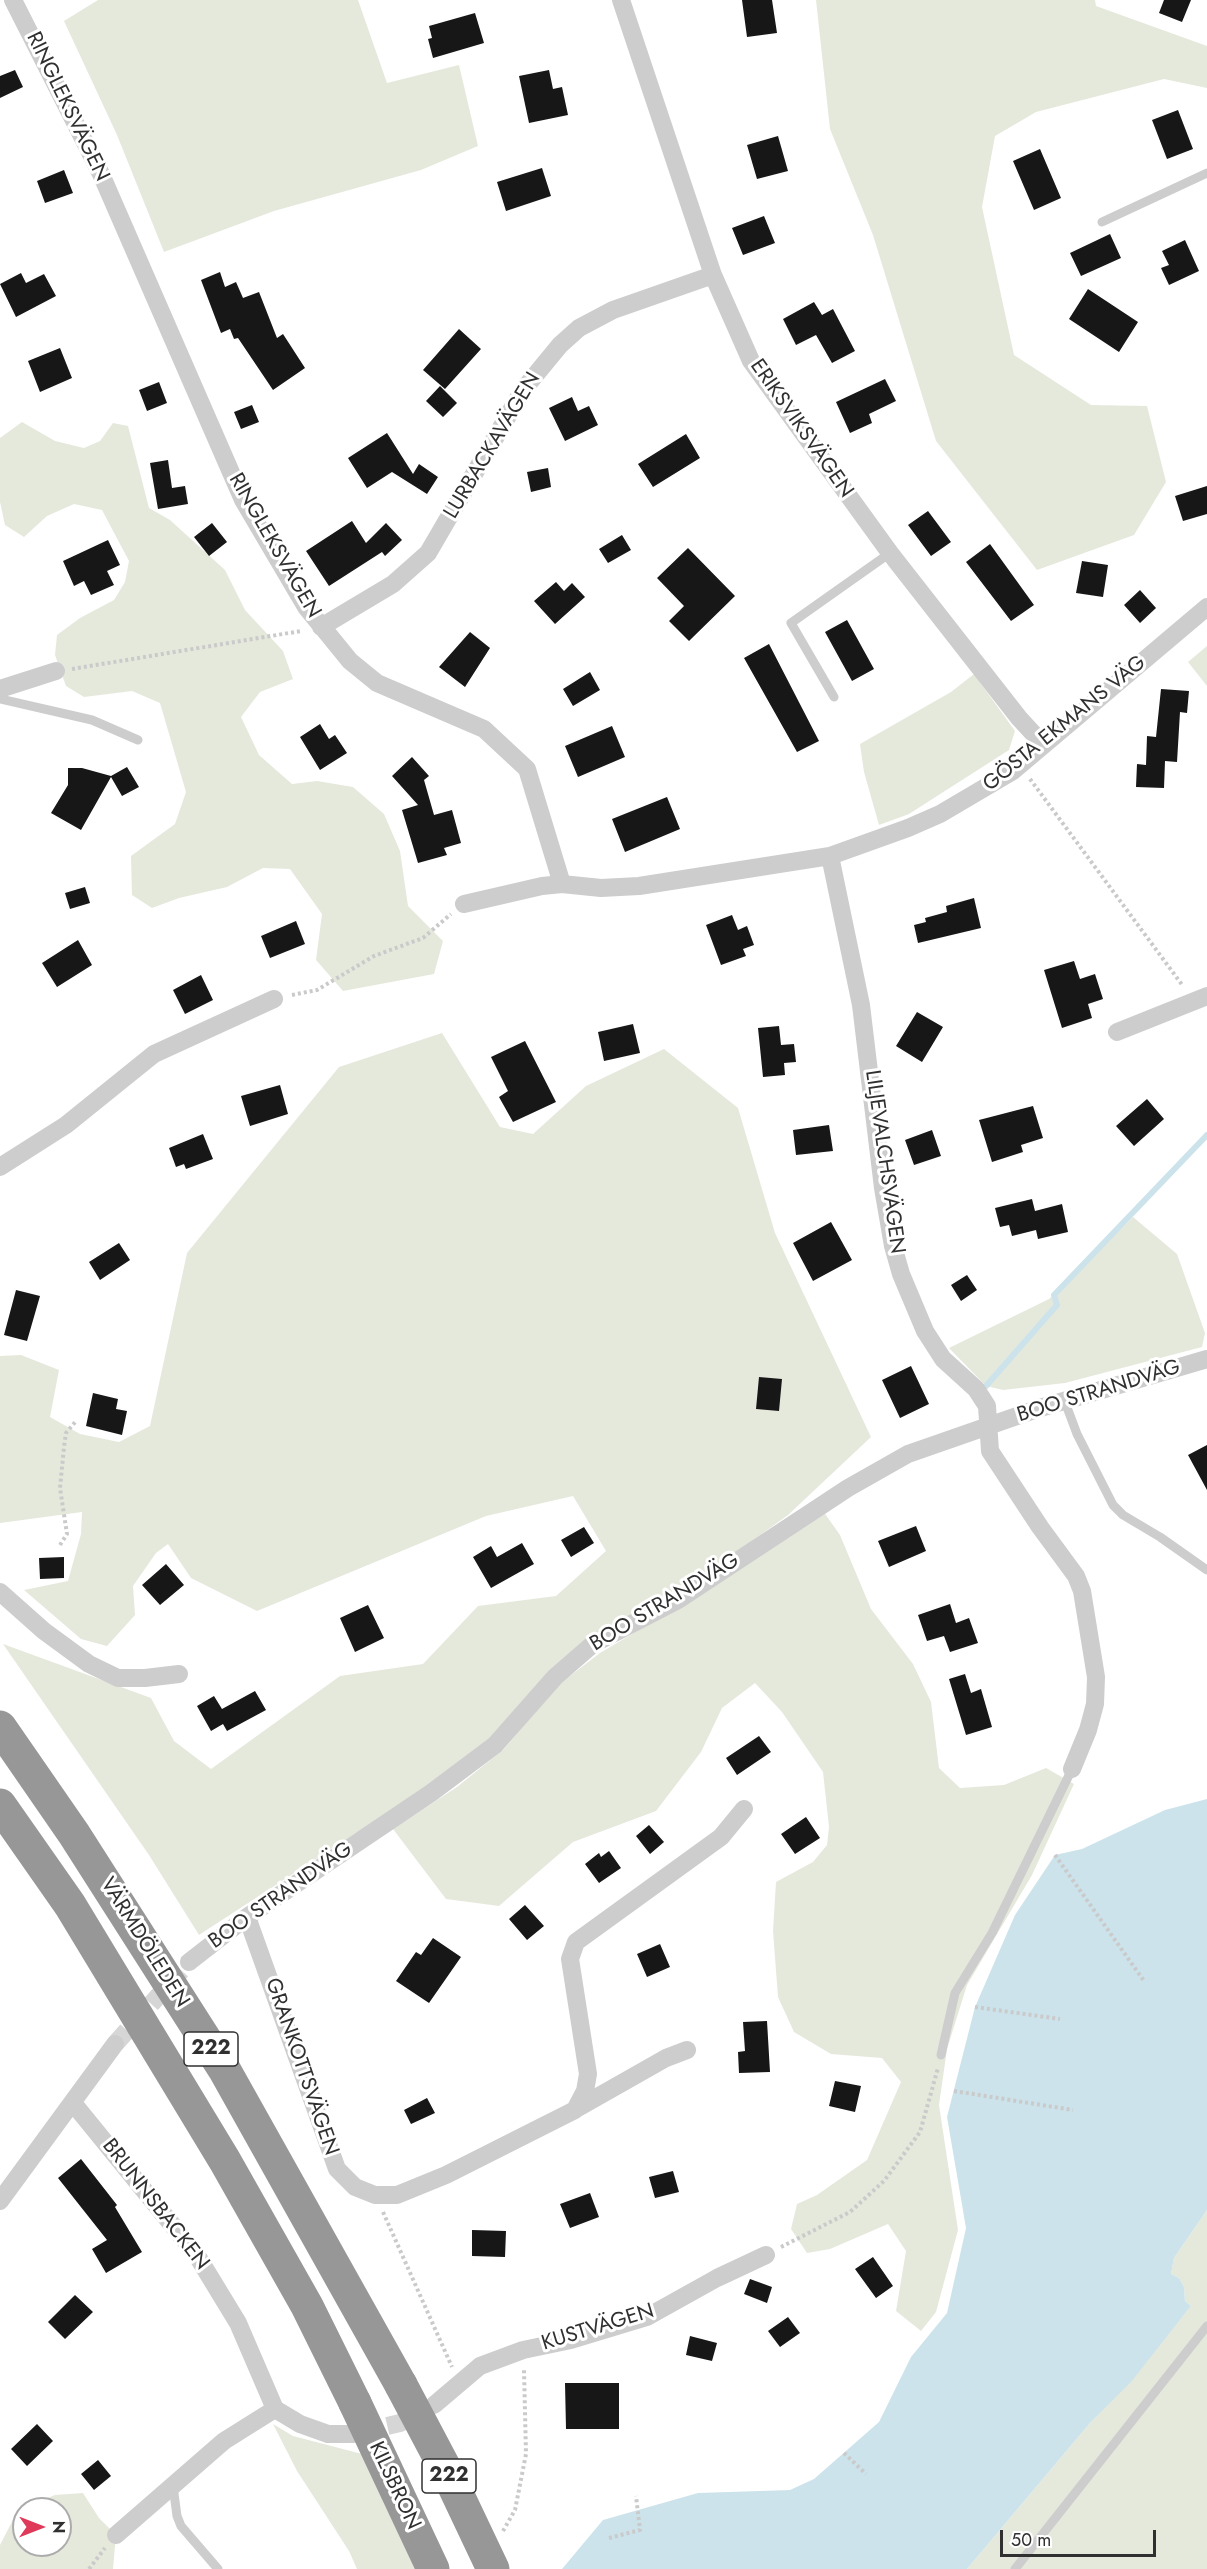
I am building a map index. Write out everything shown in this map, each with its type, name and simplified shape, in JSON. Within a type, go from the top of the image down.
[{"type":"highway","name":"VÄRMDÖLEDEN","points":[[0,1727],[74,1834],[224,2069],[401,2385],[447,2472],[496,2554]]},
{"type":"highway","name":"VÄRMDÖLEDEN","points":[[0,1804],[70,1905],[225,2161],[307,2306],[355,2419]]},
{"type":"highway","name":"KILSBRON","points":[[355,2419],[434,2569]]},
{"type":"street","name":"RINGLEKSVÄGEN","points":[[14,0],[101,174],[243,500],[321,627],[350,661],[377,682],[484,729],[515,755],[528,769],[562,884]]},
{"type":"street","name":"ERIKSVIKSVÄGEN","points":[[621,0],[713,275],[751,361],[890,553],[1019,718],[1042,743]]},
{"type":"street","name":"LURBACKAVÄGEN","points":[[321,627],[393,584],[428,553],[523,390],[560,345],[579,328],[613,310],[713,275]]},
{"type":"street","name":"GÖSTA EKMANS VÄG","points":[[562,884],[601,888],[639,886],[830,856],[940,814],[980,792],[1019,764],[1207,607]]},
{"type":"street","points":[[0,689],[56,671]]},
{"type":"street","name":"LILJEVALCHSVÄGEN","points":[[830,856],[861,1005],[883,1188],[893,1246],[925,1331],[943,1359],[976,1389],[987,1406],[990,1451],[1040,1527],[1076,1576],[1082,1591],[1094,1650],[1096,1686],[1088,1730],[1072,1769]]},
{"type":"street","points":[[464,904],[542,886],[562,884]]},
{"type":"street","points":[[1118,1032],[1200,998]]},
{"type":"street","points":[[0,1167],[66,1125],[154,1054],[274,999]]},
{"type":"street","name":"BOO STRANDVÄG","points":[[189,1962],[247,1917],[430,1793],[495,1745],[555,1677],[594,1644],[678,1600],[770,1537],[908,1454],[1065,1402],[1207,1359]]},
{"type":"street","points":[[0,1592],[44,1631],[89,1664],[118,1677],[145,1678],[179,1674]]},
{"type":"street","points":[[575,2109],[585,2091],[588,2074],[570,1959],[576,1942],[721,1837],[744,1809]]},
{"type":"street","name":"GRANKOTTSVÄGEN","points":[[247,1917],[328,2150],[337,2169],[355,2187],[375,2195]]},
{"type":"street","points":[[0,2201],[115,2044]]},
{"type":"street","points":[[375,2195],[397,2194],[446,2175],[496,2147],[575,2109],[666,2058],[687,2050]]},
{"type":"street","name":"BRUNNSBACKEN","points":[[73,2103],[196,2254],[238,2323],[275,2409]]},
{"type":"street","name":"KUSTVÄGEN","points":[[434,2405],[480,2366],[523,2350],[571,2340],[647,2317],[717,2278],[766,2255]]},
{"type":"street","points":[[116,2535],[224,2441],[275,2409],[300,2424],[328,2434],[355,2419]]},
{"type":"lane","points":[[1102,222],[1207,173]]},
{"type":"lane","points":[[834,697],[790,623],[890,553]]},
{"type":"lane","points":[[0,699],[92,720],[138,740]]},
{"type":"lane","points":[[1065,1402],[1077,1434],[1113,1505],[1123,1515],[1160,1537],[1207,1570]]},
{"type":"lane","points":[[941,2055],[954,1993],[992,1933],[1072,1769]]},
{"type":"lane","points":[[1015,2569],[1207,2326]]},
{"type":"lane","points":[[173,2486],[177,2516],[181,2526],[218,2569]]},
{"type":"path","points":[[56,671],[321,627]]},
{"type":"path","points":[[1019,764],[1200,998]]},
{"type":"path","points":[[274,999],[317,990],[374,956],[423,938],[464,904]]},
{"type":"path","points":[[60,1545],[67,1534],[60,1488],[64,1447],[66,1433],[76,1421]]},
{"type":"path","points":[[1055,1855],[1144,1982]]},
{"type":"path","points":[[975,2007],[1060,2019]]},
{"type":"path","points":[[766,2255],[850,2212],[884,2181],[920,2132],[941,2055]]},
{"type":"path","points":[[954,2091],[1073,2110]]},
{"type":"path","points":[[375,2195],[460,2384]]},
{"type":"path","points":[[496,2554],[515,2510],[526,2454],[523,2350]]},
{"type":"path","points":[[844,2453],[866,2474]]},
{"type":"path","points":[[609,2538],[640,2530],[636,2496]]},
{"type":"path","points":[[89,2569],[116,2535]]},
{"type":"shaded area","points":[[98,0],[358,0],[387,83],[459,65],[478,146],[421,170],[274,211],[164,252],[117,135],[64,21]]},
{"type":"shaded area","points":[[816,0],[1095,0],[1096,6],[1207,46],[1207,88],[1164,79],[1036,112],[995,136],[982,207],[1014,355],[1091,405],[1147,406],[1166,482],[1134,535],[1037,570],[936,441],[873,235],[830,129]]},
{"type":"shaded area","points":[[22,422],[55,441],[84,448],[100,441],[113,423],[128,426],[149,508],[170,520],[225,570],[245,610],[283,651],[293,679],[260,692],[241,717],[259,755],[292,784],[317,781],[353,787],[384,814],[400,851],[408,906],[443,941],[434,974],[343,991],[316,960],[322,914],[290,869],[263,868],[227,887],[179,898],[152,908],[132,895],[131,856],[175,824],[186,792],[160,703],[132,691],[84,697],[66,686],[55,655],[57,635],[80,618],[114,600],[125,582],[129,561],[102,510],[74,504],[47,516],[24,537],[5,525],[0,502],[0,438]]},
{"type":"shaded area","points":[[1207,646],[1207,686],[1188,662]]},
{"type":"shaded area","points":[[974,674],[1015,731],[1009,750],[909,814],[879,825],[864,772],[860,744],[951,692]]},
{"type":"shaded area","points":[[442,1033],[500,1127],[533,1134],[586,1086],[664,1049],[738,1108],[775,1233],[871,1437],[788,1515],[676,1596],[589,1639],[487,1741],[425,1788],[199,1935],[149,1855],[3,1644],[151,1698],[174,1741],[211,1769],[340,1676],[423,1664],[478,1606],[556,1596],[606,1551],[573,1496],[486,1516],[257,1611],[191,1578],[168,1544],[156,1553],[133,1586],[135,1615],[107,1646],[81,1639],[24,1590],[68,1581],[81,1534],[82,1512],[0,1523],[0,1356],[21,1355],[59,1370],[50,1417],[80,1434],[119,1442],[150,1426],[187,1253],[339,1067]]},
{"type":"shaded area","points":[[1133,1217],[1177,1254],[1205,1333],[1202,1347],[1065,1383],[1003,1390],[986,1386],[949,1348],[1049,1299]]},
{"type":"shaded area","points":[[823,1511],[840,1535],[871,1609],[913,1664],[931,1702],[939,1768],[960,1788],[1004,1785],[1046,1768],[1074,1784],[1032,1875],[967,1985],[947,2049],[939,2105],[958,2230],[936,2312],[921,2331],[896,2311],[906,2251],[888,2224],[830,2249],[807,2253],[791,2229],[797,2204],[817,2195],[867,2160],[901,2082],[882,2058],[831,2054],[794,2032],[778,1997],[773,1931],[776,1882],[813,1862],[827,1845],[829,1827],[823,1772],[782,1712],[755,1683],[722,1708],[701,1752],[656,1811],[573,1842],[499,1906],[446,1899],[393,1829],[457,1787],[504,1749],[558,1685],[600,1653],[681,1605]]},
{"type":"shaded area","points":[[1207,2210],[1207,2569],[967,2569],[1090,2423],[1131,2381],[1191,2306],[1185,2301],[1184,2287],[1179,2278],[1171,2274],[1174,2258]]},
{"type":"shaded area","points":[[273,2424],[293,2436],[362,2454],[415,2569],[357,2569],[349,2551],[297,2471]]},
{"type":"shaded area","points":[[83,2493],[99,2518],[116,2535],[113,2569],[0,2569],[0,2545],[12,2522],[12,2557],[72,2557],[72,2497],[50,2497]]},
{"type":"water","points":[[1207,1799],[1207,2210],[1174,2258],[1171,2274],[1179,2278],[1184,2287],[1185,2301],[1191,2306],[1131,2382],[1090,2423],[967,2569],[562,2569],[603,2520],[698,2493],[790,2490],[814,2479],[879,2422],[911,2357],[947,2313],[966,2228],[947,2117],[975,2007],[1015,1915],[1055,1855],[1082,1849],[1165,1810]]},
{"type":"building","points":[[742,0],[772,0],[777,33],[747,37]]},
{"type":"building","points":[[1164,0],[1191,0],[1182,22],[1159,13]]},
{"type":"building","points":[[475,13],[484,43],[433,58],[428,39],[432,38],[429,26]]},
{"type":"building","points":[[15,70],[23,87],[0,98],[0,76]]},
{"type":"building","points":[[549,70],[553,89],[562,87],[568,115],[529,123],[519,76]]},
{"type":"building","points":[[1178,110],[1193,149],[1167,159],[1152,120]]},
{"type":"building","points":[[778,136],[788,171],[757,179],[747,145]]},
{"type":"building","points":[[1040,149],[1061,198],[1034,210],[1013,161]]},
{"type":"building","points":[[542,168],[551,196],[506,211],[497,182]]},
{"type":"building","points":[[64,170],[73,193],[45,203],[37,181]]},
{"type":"building","points":[[764,216],[775,243],[743,255],[732,228]]},
{"type":"building","points":[[1110,234],[1121,258],[1081,276],[1070,253]]},
{"type":"building","points":[[1185,240],[1199,271],[1169,285],[1161,268],[1169,265],[1162,251]]},
{"type":"building","points":[[220,272],[225,287],[236,282],[243,298],[259,292],[277,338],[283,334],[305,368],[273,390],[238,338],[234,339],[230,329],[221,333],[201,280]]},
{"type":"building","points":[[21,273],[26,283],[44,274],[56,296],[16,317],[0,284]]},
{"type":"building","points":[[1088,289],[1138,322],[1119,352],[1069,319]]},
{"type":"building","points":[[814,302],[822,315],[833,309],[855,351],[832,363],[816,335],[796,345],[783,319]]},
{"type":"building","points":[[459,329],[481,349],[445,389],[423,370]]},
{"type":"building","points":[[60,348],[72,378],[40,392],[28,361]]},
{"type":"building","points":[[885,379],[896,401],[869,414],[872,423],[850,433],[836,402]]},
{"type":"building","points":[[159,382],[167,403],[147,411],[139,390]]},
{"type":"building","points":[[440,386],[457,403],[443,417],[426,401]]},
{"type":"building","points":[[572,397],[578,411],[589,406],[598,425],[565,441],[549,408]]},
{"type":"building","points":[[252,405],[259,422],[241,429],[234,412]]},
{"type":"building","points":[[387,433],[413,474],[419,464],[438,477],[427,494],[392,472],[367,488],[348,458]]},
{"type":"building","points":[[686,434],[700,458],[653,487],[638,464]]},
{"type":"building","points":[[168,460],[172,488],[185,486],[188,504],[158,509],[150,463]]},
{"type":"building","points":[[548,468],[551,487],[531,492],[527,472]]},
{"type":"building","points":[[1207,486],[1207,514],[1183,521],[1175,496]]},
{"type":"building","points":[[928,511],[951,542],[931,556],[908,525]]},
{"type":"building","points":[[352,521],[366,543],[386,523],[402,540],[385,556],[382,552],[329,586],[306,551]]},
{"type":"building","points":[[212,523],[227,542],[209,556],[194,537]]},
{"type":"building","points":[[622,535],[631,550],[608,563],[599,549]]},
{"type":"building","points":[[108,540],[120,565],[107,571],[114,585],[91,595],[84,581],[74,586],[63,561]]},
{"type":"building","points":[[990,544],[1034,605],[1011,621],[966,562]]},
{"type":"building","points":[[688,548],[735,596],[689,641],[669,621],[684,606],[657,578]]},
{"type":"building","points":[[1082,561],[1108,565],[1103,597],[1076,593]]},
{"type":"building","points":[[556,582],[564,591],[572,583],[585,597],[555,624],[534,601]]},
{"type":"building","points":[[1140,590],[1156,608],[1140,623],[1124,605]]},
{"type":"building","points":[[847,620],[874,669],[852,681],[825,632]]},
{"type":"building","points":[[470,632],[490,648],[465,687],[439,667]]},
{"type":"building","points":[[769,644],[819,741],[797,752],[744,658]]},
{"type":"building","points":[[590,672],[600,690],[573,706],[563,689]]},
{"type":"building","points":[[1161,689],[1189,691],[1187,713],[1180,712],[1177,762],[1165,761],[1164,788],[1136,787],[1137,764],[1146,765],[1147,736],[1156,737]]},
{"type":"building","points":[[320,724],[329,739],[335,735],[347,753],[320,770],[300,737]]},
{"type":"building","points":[[612,726],[625,757],[578,777],[565,746]]},
{"type":"building","points":[[412,757],[429,776],[424,780],[434,815],[452,810],[461,843],[444,848],[447,855],[418,863],[402,810],[418,805],[392,776]]},
{"type":"building","points":[[127,767],[139,787],[122,796],[111,777],[81,830],[51,813],[68,785],[68,768],[82,768],[111,776]]},
{"type":"building","points":[[667,797],[680,829],[625,852],[612,819]]},
{"type":"building","points":[[85,887],[90,903],[70,909],[65,893]]},
{"type":"building","points":[[974,898],[981,928],[918,943],[914,925],[926,922],[925,918],[947,912],[946,906]]},
{"type":"building","points":[[732,915],[738,930],[747,926],[754,945],[743,949],[746,956],[721,965],[706,925]]},
{"type":"building","points":[[296,921],[305,944],[270,958],[261,936]]},
{"type":"building","points":[[78,940],[92,965],[57,987],[42,963]]},
{"type":"building","points":[[1074,961],[1080,979],[1095,974],[1103,999],[1088,1004],[1092,1018],[1062,1028],[1044,970]]},
{"type":"building","points":[[201,975],[213,1000],[185,1014],[173,990]]},
{"type":"building","points":[[917,1012],[943,1027],[922,1062],[896,1046]]},
{"type":"building","points":[[633,1024],[640,1053],[604,1061],[598,1032]]},
{"type":"building","points":[[779,1026],[781,1045],[794,1044],[796,1062],[784,1063],[785,1075],[763,1077],[758,1028]]},
{"type":"building","points":[[525,1041],[556,1102],[513,1122],[499,1097],[508,1091],[491,1057]]},
{"type":"building","points":[[280,1085],[288,1114],[250,1126],[241,1096]]},
{"type":"building","points":[[1147,1099],[1164,1119],[1134,1146],[1116,1126]]},
{"type":"building","points":[[1033,1106],[1043,1138],[1021,1145],[1023,1152],[992,1162],[979,1120]]},
{"type":"building","points":[[829,1125],[833,1151],[796,1155],[793,1130]]},
{"type":"building","points":[[932,1130],[941,1156],[914,1165],[905,1140]]},
{"type":"building","points":[[203,1134],[213,1159],[186,1169],[184,1164],[176,1167],[169,1148]]},
{"type":"building","points":[[1032,1199],[1035,1211],[1062,1204],[1068,1232],[1038,1239],[1036,1230],[1012,1236],[1009,1225],[1000,1227],[995,1208]]},
{"type":"building","points":[[831,1222],[852,1260],[813,1281],[793,1243]]},
{"type":"building","points":[[119,1243],[130,1260],[100,1280],[89,1262]]},
{"type":"building","points":[[967,1275],[977,1290],[961,1301],[951,1285]]},
{"type":"building","points":[[16,1290],[40,1296],[27,1341],[4,1335]]},
{"type":"building","points":[[911,1366],[929,1404],[900,1418],[882,1380]]},
{"type":"building","points":[[759,1377],[782,1379],[779,1411],[756,1409]]},
{"type":"building","points":[[93,1393],[118,1399],[116,1409],[127,1411],[122,1435],[86,1426]]},
{"type":"building","points":[[1207,1445],[1207,1490],[1188,1455]]},
{"type":"building","points":[[916,1526],[926,1551],[889,1567],[878,1541]]},
{"type":"building","points":[[584,1527],[594,1543],[571,1557],[561,1540]]},
{"type":"building","points":[[522,1543],[534,1564],[491,1588],[473,1557],[491,1546],[497,1557]]},
{"type":"building","points":[[64,1557],[64,1578],[40,1579],[39,1558]]},
{"type":"building","points":[[166,1564],[184,1585],[160,1605],[142,1585]]},
{"type":"building","points":[[950,1604],[956,1623],[969,1618],[978,1643],[950,1652],[944,1636],[927,1641],[918,1615]]},
{"type":"building","points":[[368,1605],[384,1638],[355,1652],[340,1618]]},
{"type":"building","points":[[965,1674],[971,1693],[981,1689],[992,1727],[966,1735],[949,1679]]},
{"type":"building","points":[[255,1691],[266,1710],[227,1731],[223,1724],[211,1731],[197,1706],[214,1696],[222,1709]]},
{"type":"building","points":[[759,1736],[771,1752],[737,1775],[726,1758]]},
{"type":"building","points":[[806,1817],[820,1838],[795,1854],[781,1834]]},
{"type":"building","points":[[649,1825],[664,1842],[650,1854],[636,1836]]},
{"type":"building","points":[[609,1851],[621,1868],[599,1883],[585,1864],[599,1853],[601,1857]]},
{"type":"building","points":[[525,1905],[544,1926],[527,1940],[509,1919]]},
{"type":"building","points":[[433,1938],[461,1957],[429,2003],[396,1981],[416,1952],[421,1955]]},
{"type":"building","points":[[660,1944],[670,1967],[647,1977],[637,1954]]},
{"type":"building","points":[[767,2021],[770,2072],[739,2073],[738,2052],[745,2051],[743,2022]]},
{"type":"building","points":[[835,2081],[861,2086],[855,2112],[829,2106]]},
{"type":"building","points":[[427,2098],[435,2113],[411,2124],[404,2110]]},
{"type":"building","points":[[81,2159],[117,2205],[115,2207],[142,2252],[106,2273],[92,2249],[107,2240],[58,2178]]},
{"type":"building","points":[[673,2171],[679,2192],[655,2198],[649,2177]]},
{"type":"building","points":[[590,2193],[599,2217],[570,2228],[560,2204]]},
{"type":"building","points":[[472,2230],[506,2231],[505,2257],[472,2256]]},
{"type":"building","points":[[873,2257],[893,2286],[876,2298],[855,2269]]},
{"type":"building","points":[[750,2279],[772,2287],[767,2303],[744,2294]]},
{"type":"building","points":[[75,2295],[93,2312],[65,2339],[48,2322]]},
{"type":"building","points":[[788,2317],[800,2333],[780,2347],[768,2331]]},
{"type":"building","points":[[690,2336],[717,2343],[712,2361],[686,2355]]},
{"type":"building","points":[[565,2383],[619,2383],[619,2429],[566,2429]]},
{"type":"building","points":[[37,2424],[53,2441],[27,2466],[11,2449]]},
{"type":"building","points":[[98,2460],[111,2476],[94,2490],[81,2474]]},
{"type":"waterway","points":[[986,1386],[1057,1305],[1054,1295],[1207,1135]]},
{"type":"tunnel","points":[[115,2044],[189,1962]]},
{"type":"tunnel","points":[[361,2432],[400,2423],[423,2411]]}]
